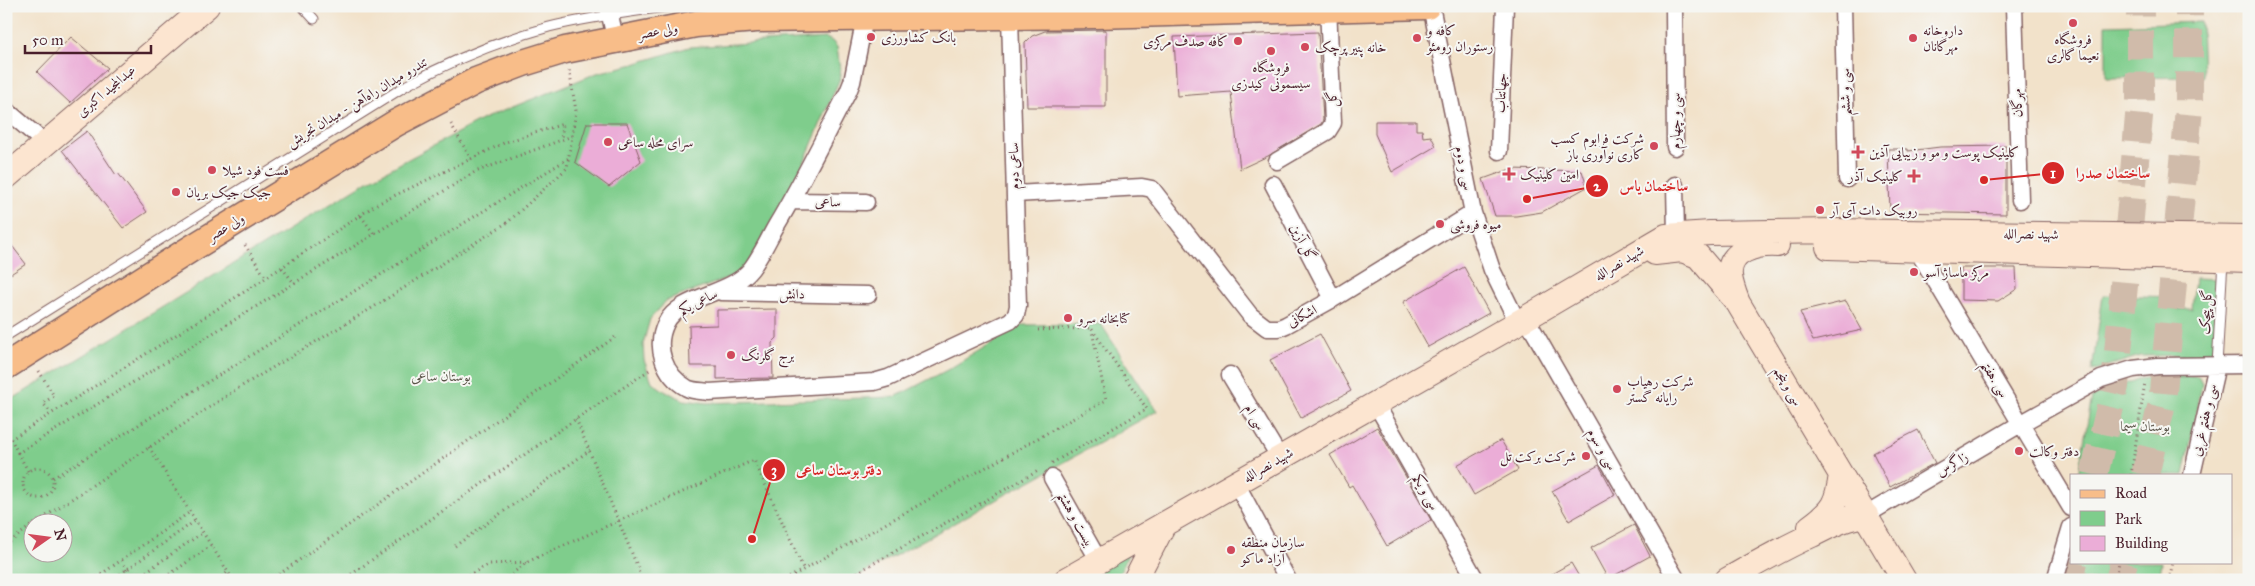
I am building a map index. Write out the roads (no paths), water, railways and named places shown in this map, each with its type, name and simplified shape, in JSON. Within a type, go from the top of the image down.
[{"type":"main road","name":"ولی عصر","points":[[6,366],[189,250],[396,123],[476,81],[523,62],[611,20],[696,24],[756,13],[865,18],[966,11],[1010,16],[1098,11],[1429,6]]},
{"type":"main road","name":"عبدالمجید اکبری","points":[[6,177],[196,9]]},
{"type":"main road","name":"شهید نصرالله","points":[[1066,580],[1522,321],[1659,239],[1676,235],[1834,231],[2249,237]]},
{"type":"main road","name":"شهید نصرالله","points":[[1738,303],[1730,272],[1733,264],[1742,252],[1757,245],[2249,260]]},
{"type":"main road","name":"سی و پنجم","points":[[1633,256],[1682,250],[1689,252],[1705,262],[1738,303],[1842,475],[1858,516],[1888,580]]},
{"type":"main road","points":[[1774,553],[1816,522],[1832,507],[1837,499],[1842,475]]},
{"type":"main road","name":"سی و پنجم","points":[[1858,516],[1904,580]]},
{"type":"main road","name":"زاگرس","points":[[1727,580],[1774,553],[1858,516]]},
{"type":"main road","points":[[1135,580],[1164,524]]},
{"type":"street","name":"سی و دوم","points":[[1429,6],[1473,213],[1492,270],[1522,321]]},
{"type":"street","name":"جهانتاب","points":[[1499,151],[1504,6]]},
{"type":"street","name":"سی و چهارم","points":[[1674,6],[1675,147]]},
{"type":"street","name":"سی و ششم","points":[[1843,6],[1847,179]]},
{"type":"street","name":"مهرگان","points":[[2014,6],[2020,200]]},
{"type":"street","name":"گل","points":[[1277,161],[1328,131],[1333,123],[1328,7]]},
{"type":"street","name":"ساعی دوم","points":[[662,362],[673,378],[688,389],[709,392],[874,382],[895,375],[1010,321],[1016,315],[1018,306],[1010,16]]},
{"type":"street","name":"ساعی یکم","points":[[662,362],[662,340],[667,322],[677,310],[733,284],[752,269],[791,201],[852,82],[865,18]]},
{"type":"street","points":[[6,110],[45,143]]},
{"type":"street","name":"گل آزین","points":[[1273,184],[1333,299]]},
{"type":"street","points":[[1675,185],[1676,235]]},
{"type":"street","name":"اشکانی","points":[[1014,194],[1152,188],[1157,192],[1250,315],[1262,325],[1272,328],[1279,328],[1333,299],[1473,213]]},
{"type":"street","name":"ساعی","points":[[791,201],[866,202]]},
{"type":"street","name":"سی .هفتم","points":[[1917,250],[2070,506]]},
{"type":"street","name":"دانش","points":[[716,292],[868,295]]},
{"type":"street","name":"سی و سوم","points":[[1522,321],[1677,580]]},
{"type":"street","name":"سی و هفتم غربی","points":[[2192,474],[2217,365]]},
{"type":"street","name":"زاگرس","points":[[1858,516],[2101,379],[2147,367],[2249,365]]},
{"type":"street","name":"سی ام","points":[[1230,375],[1280,458]]},
{"type":"street","name":"سی و یکم","points":[[1376,404],[1476,580]]},
{"type":"street","name":"بیست و هشتم","points":[[1049,470],[1099,561]]},
{"type":"street","points":[[1236,483],[1288,580]]},
{"type":"street","points":[[2055,580],[2070,531]]},
{"type":"lane","points":[[302,6],[314,19]]},
{"type":"lane","name":"تندرو میدان راه‌آهن - میدان تجریش","points":[[6,336],[427,74],[482,49],[549,27],[611,20],[673,6]]},
{"type":"lane","name":"گل پیچک","points":[[2217,365],[2223,260]]},
{"type":"tunnel","points":[[2094,474],[2115,386],[2140,105],[2140,6]]},
{"type":"tunnel","points":[[2145,474],[2162,403],[2189,108],[2189,6]]},
{"type":"tunnel","points":[[2070,580],[2074,564]]},
{"type":"tunnel","points":[[2119,580],[2123,564]]},
{"type":"place","name":"فروشگاه نعیما گالری","points":[[2073,23]]},
{"type":"place","name":"بانک کشاورزی","points":[[871,37]]},
{"type":"place","name":"کافه و رستوران رومئو","points":[[1417,38]]},
{"type":"place","name":"داروخانه مهرگانان","points":[[1913,38]]},
{"type":"place","name":"کافه صدف مرکزی","points":[[1238,41]]},
{"type":"place","name":"خانه پنیر پرچک","points":[[1305,47]]},
{"type":"place","name":"فروشگاه سیسمونی کیدزی","points":[[1271,51]]},
{"type":"place","name":"سرای محله ساعی","points":[[608,142]]},
{"type":"place","name":"شرکت فرابوم کسب کاری نوآوری باز","points":[[1654,146]]},
{"type":"place","name":"کلینیک پوست و مو و زیبایی آذین","points":[[1858,152]]},
{"type":"place","name":"فست فود شیلا","points":[[212,170]]},
{"type":"place","name":"امین کلینیک","points":[[1509,174]]},
{"type":"place","name":"کلینیک آذر","points":[[1914,176]]},
{"type":"place","name":"ساختمان صدرا","points":[[1984,180]]},
{"type":"place","name":"جیک جیک بریان","points":[[176,192]]},
{"type":"place","name":"ساختمان یاس","points":[[1527,199]]},
{"type":"place","name":"روبیک دات آی آر","points":[[1820,210]]},
{"type":"place","name":"میوه فروشی","points":[[1440,224]]},
{"type":"place","name":"مرکز ماساژ آسو","points":[[1914,272]]},
{"type":"place","name":"کتابخانه سرو","points":[[1068,318]]},
{"type":"place","name":"برج گلرنگ","points":[[731,355]]},
{"type":"place","name":"شرکت رهیاب رایانه گستر","points":[[1617,389]]},
{"type":"place","name":"دفتر وکالت","points":[[2019,451]]},
{"type":"place","name":"شرکت برکت تل","points":[[1586,456]]},
{"type":"place","name":"دفتر بوستان ساعی","points":[[752,539]]},
{"type":"place","name":"سازمان منطقه آزاد ماکو","points":[[1231,550]]},
{"type":"park label","name":"بوستان ساعی","points":[[441,376]]},
{"type":"park label","name":"بوستان سیما","points":[[2145,426]]}]
